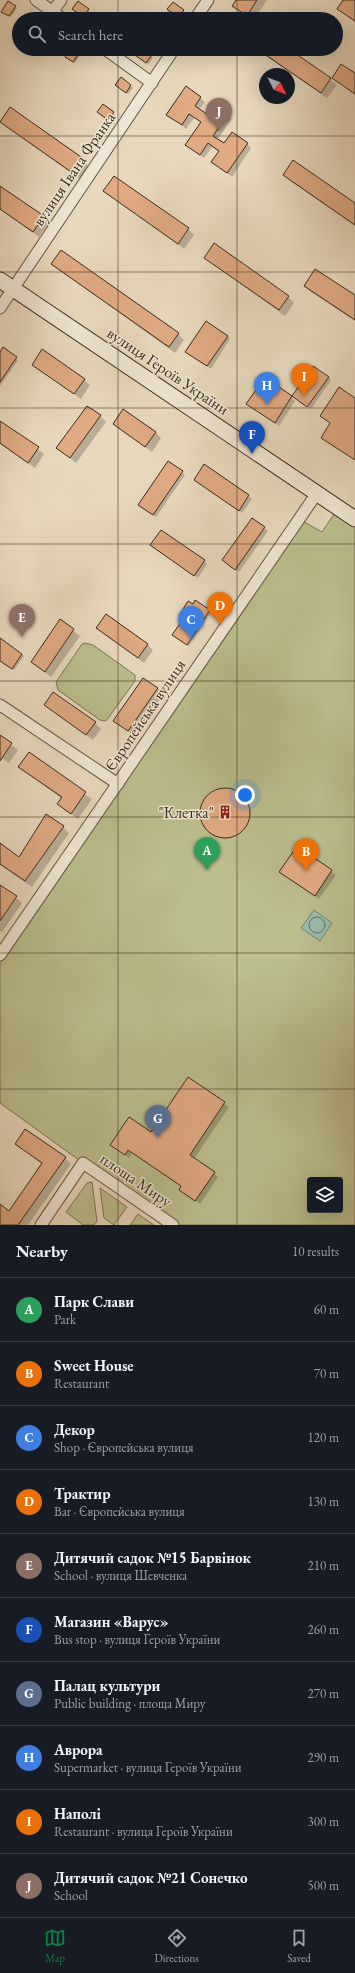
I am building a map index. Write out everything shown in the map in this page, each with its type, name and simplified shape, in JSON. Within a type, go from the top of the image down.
[{"type":"street","points":[[36,0],[53,12],[60,0]]},
{"type":"street","points":[[200,12],[208,0]]},
{"type":"street","points":[[115,56],[152,83]]},
{"type":"street","name":"вулиця Івана Франка","points":[[0,308],[169,56]]},
{"type":"street","name":"вулиця Героїв України","points":[[0,280],[355,519]]},
{"type":"street","name":"Європейська вулиця","points":[[0,956],[317,493]]},
{"type":"street","points":[[0,705],[118,784]]},
{"type":"street","name":"площа Миру","points":[[41,1225],[83,1163],[173,1225]]},
{"type":"green space","points":[[338,508],[355,519],[355,1225],[173,1225],[0,1103],[0,955],[299,519],[322,532]]},
{"type":"green space","points":[[85,643],[93,645],[135,675],[135,681],[106,721],[100,720],[58,690],[56,682],[82,644]]},
{"type":"green space","points":[[92,1182],[97,1221],[94,1225],[83,1225],[66,1212],[87,1183]]},
{"type":"green space","points":[[100,1188],[127,1207],[114,1225],[104,1218]]},
{"type":"green space","points":[[138,1214],[154,1225],[130,1225]]},
{"type":"water","points":[[314,910],[332,923],[320,941],[301,928]]},
{"type":"building","points":[[236,0],[257,0],[250,12],[241,12],[232,6]]},
{"type":"building","points":[[343,0],[355,0],[355,21],[343,12],[337,9]]},
{"type":"building","points":[[8,1],[16,6],[9,16],[1,12]]},
{"type":"building","points":[[78,1],[89,9],[87,12],[76,12],[72,9]]},
{"type":"building","points":[[173,2],[184,10],[182,12],[171,12],[167,9]]},
{"type":"building","points":[[66,56],[77,56],[73,62]]},
{"type":"building","points":[[136,56],[151,56],[146,63]]},
{"type":"building","points":[[267,56],[299,56],[331,78],[321,93],[295,75],[295,68],[285,68]]},
{"type":"building","points":[[341,64],[355,73],[355,94],[332,78]]},
{"type":"building","points":[[121,77],[131,85],[126,93],[115,85]]},
{"type":"building","points":[[186,86],[201,97],[195,106],[207,114],[214,104],[228,114],[213,136],[224,143],[232,132],[248,143],[227,173],[211,162],[219,151],[208,143],[200,155],[185,145],[201,122],[189,114],[182,125],[166,115]]},
{"type":"building","points":[[103,104],[114,112],[108,120],[97,112]]},
{"type":"building","points":[[10,107],[84,159],[74,174],[0,122]]},
{"type":"building","points":[[293,160],[355,203],[355,225],[283,175]]},
{"type":"building","points":[[114,176],[189,228],[178,244],[103,191]]},
{"type":"building","points":[[0,186],[44,216],[33,232],[0,209]]},
{"type":"building","points":[[214,243],[289,296],[279,310],[204,258]]},
{"type":"building","points":[[61,250],[179,333],[169,347],[51,264]]},
{"type":"building","points":[[315,269],[355,295],[355,320],[304,286]]},
{"type":"building","points":[[206,321],[228,336],[207,366],[185,352]]},
{"type":"building","points":[[3,347],[17,357],[0,382],[0,352]]},
{"type":"building","points":[[42,349],[85,379],[74,394],[32,365]]},
{"type":"building","points":[[313,366],[329,377],[307,407],[292,396]]},
{"type":"building","points":[[265,377],[292,396],[275,423],[246,404]]},
{"type":"building","points":[[339,387],[355,398],[355,460],[321,438],[330,423],[320,416]]},
{"type":"building","points":[[87,406],[101,415],[70,458],[56,448]]},
{"type":"building","points":[[123,409],[156,432],[145,447],[113,424]]},
{"type":"building","points":[[0,421],[39,447],[28,463],[0,443]]},
{"type":"building","points":[[168,461],[183,471],[153,515],[138,505]]},
{"type":"building","points":[[204,464],[249,495],[239,511],[194,480]]},
{"type":"building","points":[[252,518],[265,527],[235,570],[222,560]]},
{"type":"building","points":[[161,530],[205,560],[194,576],[150,545]]},
{"type":"building","points":[[195,600],[210,610],[187,645],[172,635],[188,612],[183,609],[188,601],[193,604]]},
{"type":"building","points":[[106,614],[148,644],[138,658],[96,628]]},
{"type":"building","points":[[60,619],[74,629],[45,672],[31,662]]},
{"type":"building","points":[[0,638],[22,654],[12,669],[0,661]]},
{"type":"building","points":[[143,678],[158,688],[128,731],[113,721]]},
{"type":"building","points":[[53,692],[96,722],[86,735],[44,705]]},
{"type":"building","points":[[0,735],[12,743],[0,761]]},
{"type":"building","points":[[29,752],[86,792],[71,814],[57,804],[62,797],[18,767]]},
{"type":"building","name":"\"Клетка\"","points":[[225,788],[235,790],[243,795],[248,803],[250,813],[248,823],[243,831],[235,836],[225,838],[215,836],[207,831],[202,823],[200,813],[202,803],[207,795],[215,790]]},
{"type":"building","points":[[46,814],[64,826],[25,881],[0,864],[0,843],[19,857]]},
{"type":"building","points":[[297,846],[332,870],[315,896],[279,872]]},
{"type":"building","points":[[0,885],[17,896],[0,921]]},
{"type":"building","points":[[188,1077],[225,1102],[190,1155],[215,1172],[195,1201],[179,1190],[181,1186],[128,1150],[125,1155],[110,1145],[129,1117],[151,1132]]},
{"type":"building","points":[[25,1129],[66,1157],[18,1225],[0,1225],[0,1204],[9,1211],[42,1163],[15,1144]]},
{"type":"place","name":"Дитячий садок №21 Сонечко","points":[[219,131]]},
{"type":"place","name":"Наполі","points":[[304,396]]},
{"type":"place","name":"Аврора","points":[[267,405]]},
{"type":"place","name":"Магазин «Варус»","points":[[252,454]]},
{"type":"place","name":"Трактир","points":[[220,625]]},
{"type":"place","name":"Дитячий садок №15 Барвінок","points":[[22,637]]},
{"type":"place","name":"Декор","points":[[191,639]]},
{"type":"place","name":"\"Клетка\"","points":[[225,812]]},
{"type":"place","name":"Парк Слави","points":[[207,870]]},
{"type":"place","name":"Sweet House","points":[[306,871]]},
{"type":"place","name":"Палац культури","points":[[158,1138]]}]
